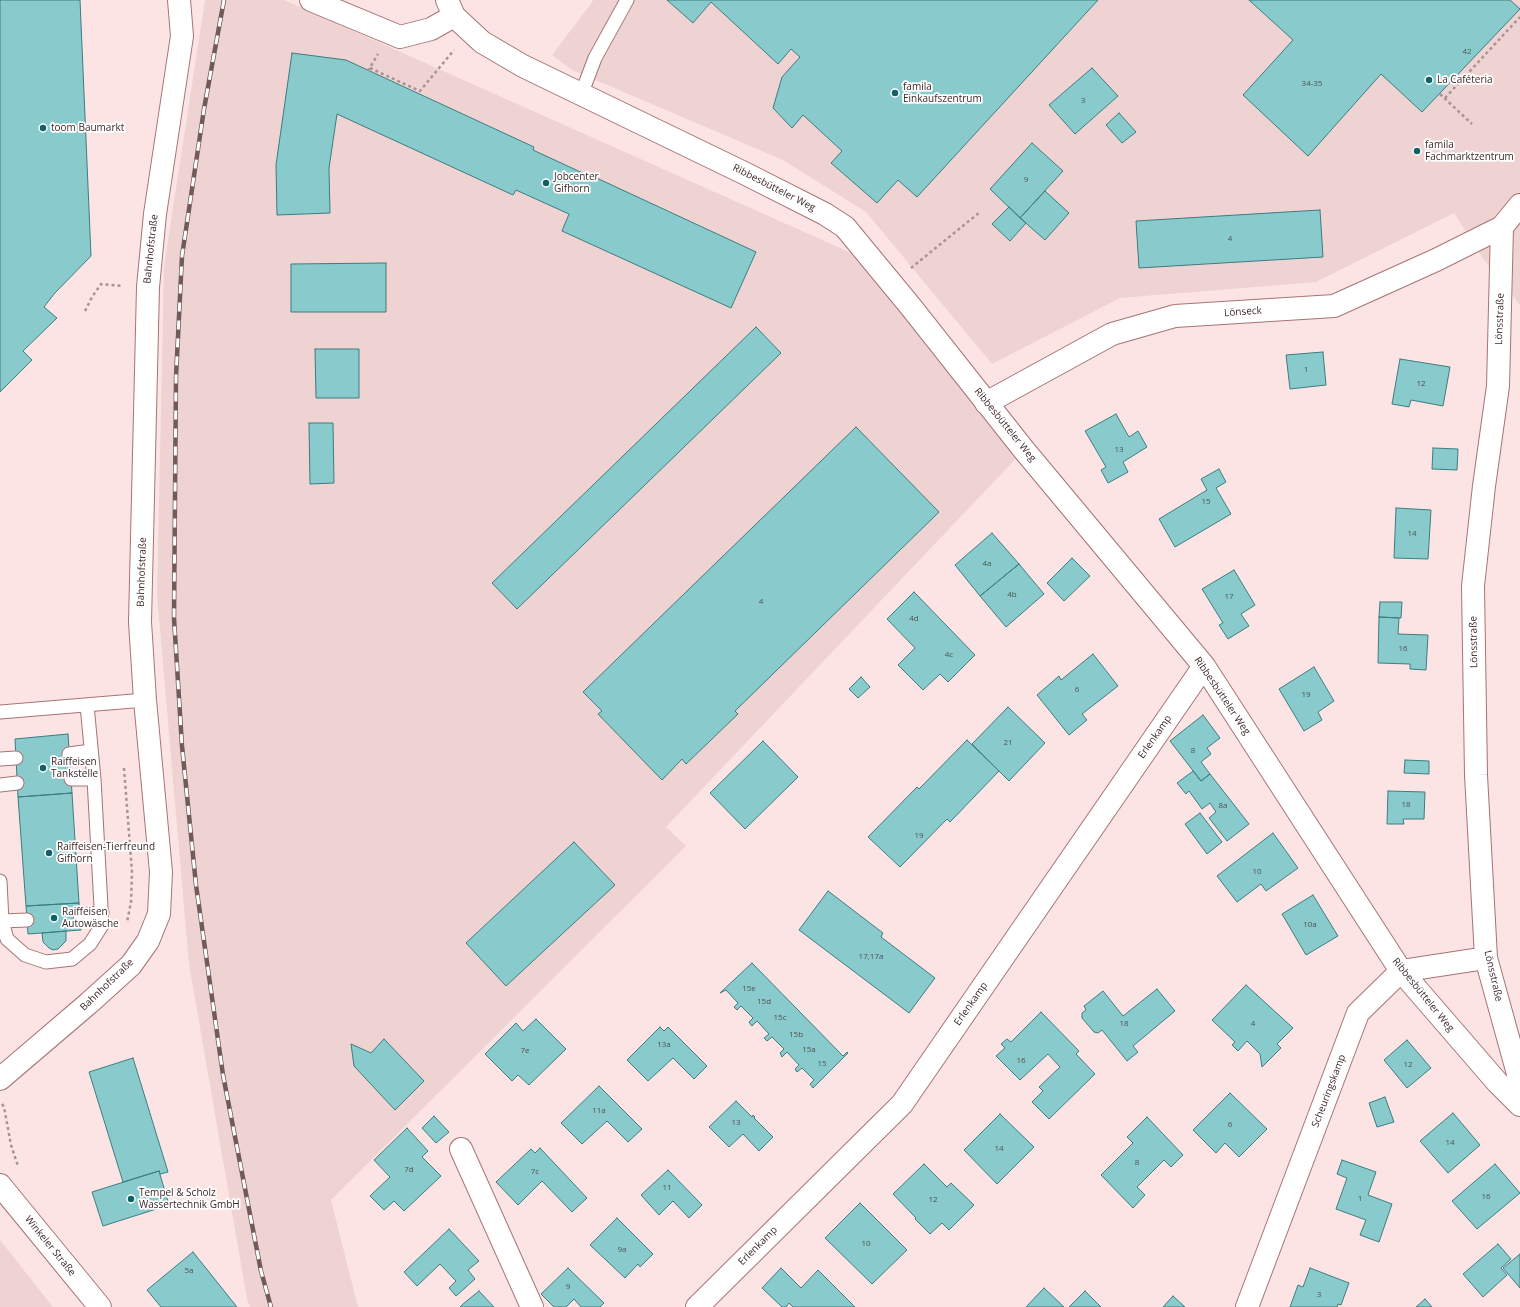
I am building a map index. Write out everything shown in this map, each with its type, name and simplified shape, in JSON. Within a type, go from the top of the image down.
[{"type":"street","name":"Bahnhofstraße","points":[[0,1079],[89,1004],[131,965],[148,941],[159,914],[161,872],[145,700],[140,622],[148,288],[155,214],[182,36],[179,0]]},
{"type":"street","name":"Ribbesbütteler Weg","points":[[311,0],[400,37],[431,29],[450,8],[482,42],[523,66],[772,187],[825,214],[846,227],[986,403],[1204,666],[1401,971],[1497,1082],[1520,1105]]},
{"type":"street","points":[[1502,227],[1520,205]]},
{"type":"street","name":"Lönseck","points":[[986,403],[1112,334],[1175,316],[1334,306],[1436,260],[1502,227]]},
{"type":"street","name":"Lönsstraße","points":[[1502,227],[1498,386],[1484,486],[1473,586],[1476,775],[1486,958],[1520,1081]]},
{"type":"street","name":"Erlenkamp","points":[[697,1307],[902,1104],[1204,666]]},
{"type":"street","points":[[1401,971],[1486,958]]},
{"type":"street","name":"Scheuringskamp","points":[[1248,1307],[1358,1013],[1401,971]]},
{"type":"street","points":[[461,1149],[532,1307]]},
{"type":"street","name":"Winkeler Straße","points":[[0,1185],[100,1307]]},
{"type":"lane","points":[[581,95],[595,58],[627,0]]},
{"type":"lane","points":[[0,712],[145,700]]},
{"type":"lane","points":[[0,881],[2,922],[7,939],[25,955],[46,962],[72,958],[90,944],[102,925],[94,779],[87,705]]},
{"type":"lane","points":[[69,754],[91,751]]},
{"type":"lane","points":[[0,759],[16,758]]},
{"type":"lane","points":[[71,779],[94,779]]},
{"type":"lane","points":[[0,785],[17,784]]},
{"type":"lane","points":[[80,915],[102,913]]},
{"type":"lane","points":[[2,922],[27,920]]},
{"type":"path","points":[[1445,98],[1520,17]]},
{"type":"path","points":[[375,58],[369,70],[420,91],[470,31]]},
{"type":"path","points":[[1440,94],[1472,124]]},
{"type":"path","points":[[906,272],[980,212]]},
{"type":"path","points":[[85,311],[101,284],[148,288]]},
{"type":"path","points":[[0,1101],[4,1107],[11,1144],[20,1171]]},
{"type":"shaded area","points":[[205,0],[284,0],[876,264],[1024,450],[666,827],[686,846],[331,1200],[358,1307],[250,1307],[247,1299],[189,964],[157,595],[164,266]]},
{"type":"shaded area","points":[[592,0],[1520,0],[1520,305],[1482,257],[1454,213],[1316,282],[1120,298],[992,364],[866,212],[783,160],[572,70],[552,55],[593,1]]},
{"type":"shaded area","points":[[0,1240],[53,1307],[0,1307]]},
{"type":"building","name":"toom Baumarkt","points":[[0,0],[80,0],[91,256],[54,294],[44,307],[57,318],[23,351],[32,360],[0,392]]},
{"type":"building","name":"famila Einkaufszentrum","points":[[667,0],[1098,0],[917,197],[898,180],[877,203],[831,163],[842,151],[803,115],[792,128],[773,108],[782,77],[800,57],[791,49],[778,64],[711,2],[693,23]]},
{"type":"building","points":[[1249,0],[1510,0],[1520,9],[1422,112],[1381,74],[1308,156],[1243,95],[1293,40]]},
{"type":"building","name":"Jobcenter Gifhorn","points":[[292,53],[346,60],[534,147],[533,150],[756,252],[731,308],[562,231],[569,214],[516,190],[513,195],[337,114],[329,168],[330,213],[277,215],[276,165]]},
{"type":"building","points":[[1092,68],[1118,96],[1075,134],[1049,105]]},
{"type":"building","points":[[1119,113],[1136,132],[1122,143],[1106,125]]},
{"type":"building","points":[[1032,143],[1063,171],[1020,218],[990,189]]},
{"type":"building","points":[[1045,191],[1069,213],[1045,240],[1020,218]]},
{"type":"building","points":[[1009,207],[1026,223],[1010,241],[992,224]]},
{"type":"building","points":[[1320,210],[1323,257],[1139,268],[1136,221]]},
{"type":"building","points":[[386,263],[386,312],[291,312],[291,264]]},
{"type":"building","points":[[756,327],[781,353],[517,609],[492,583]]},
{"type":"building","points":[[315,349],[359,349],[359,398],[316,398]]},
{"type":"building","points":[[1323,352],[1326,385],[1290,389],[1286,355]]},
{"type":"building","points":[[1400,359],[1450,367],[1443,406],[1411,400],[1409,407],[1392,404]]},
{"type":"building","points":[[1116,414],[1129,437],[1138,431],[1147,447],[1123,462],[1128,472],[1108,483],[1101,470],[1106,467],[1085,431]]},
{"type":"building","points":[[309,423],[333,423],[334,483],[310,484]]},
{"type":"building","points":[[856,427],[939,512],[735,711],[738,714],[686,764],[682,759],[662,780],[598,714],[602,711],[583,692]]},
{"type":"building","points":[[1433,448],[1458,449],[1457,470],[1432,469]]},
{"type":"building","points":[[1219,469],[1226,482],[1216,488],[1231,514],[1175,547],[1159,519],[1207,490],[1201,479]]},
{"type":"building","points":[[1396,508],[1431,510],[1428,559],[1394,558]]},
{"type":"building","points":[[992,533],[1019,564],[980,596],[955,565]]},
{"type":"building","points":[[1072,558],[1090,576],[1064,601],[1047,583]]},
{"type":"building","points":[[1019,564],[1044,594],[1006,627],[980,596]]},
{"type":"building","points":[[1234,570],[1255,605],[1241,614],[1249,626],[1228,639],[1219,625],[1223,623],[1202,589]]},
{"type":"building","points":[[914,592],[975,655],[948,682],[940,674],[923,690],[898,665],[915,648],[887,619]]},
{"type":"building","points":[[1380,602],[1402,602],[1401,618],[1379,617]]},
{"type":"building","points":[[1379,617],[1399,618],[1398,634],[1428,635],[1426,670],[1410,669],[1410,664],[1378,663]]},
{"type":"building","points":[[1093,654],[1118,686],[1082,714],[1087,720],[1069,735],[1037,695],[1059,676],[1061,680]]},
{"type":"building","points":[[1314,667],[1334,701],[1318,712],[1322,720],[1304,731],[1279,689]]},
{"type":"building","points":[[861,677],[870,687],[858,698],[849,689]]},
{"type":"building","points":[[1008,707],[1045,743],[1009,781],[972,744]]},
{"type":"building","points":[[1203,715],[1220,738],[1207,748],[1211,754],[1201,762],[1210,774],[1201,781],[1170,741]]},
{"type":"building","name":"Raiffeisen Tankstelle","points":[[68,734],[72,793],[18,797],[15,739]]},
{"type":"building","points":[[967,740],[999,771],[950,822],[947,819],[900,867],[868,837],[917,787],[919,789]]},
{"type":"building","points":[[763,741],[798,777],[745,829],[710,793]]},
{"type":"building","points":[[1405,760],[1429,761],[1429,774],[1404,773]]},
{"type":"building","points":[[1193,771],[1201,781],[1210,774],[1249,824],[1227,841],[1209,818],[1216,812],[1210,803],[1202,809],[1189,791],[1186,794],[1177,783]]},
{"type":"building","points":[[1388,791],[1425,792],[1424,819],[1403,819],[1404,824],[1387,824]]},
{"type":"building","name":"Raiffeisen-Tierfreund Gifhorn","points":[[72,793],[79,903],[26,906],[18,797]]},
{"type":"building","points":[[1200,813],[1222,842],[1207,854],[1185,824]]},
{"type":"building","points":[[1273,833],[1298,868],[1266,891],[1261,884],[1237,902],[1217,876]]},
{"type":"building","points":[[574,842],[615,885],[506,986],[466,943]]},
{"type":"building","points":[[828,891],[883,933],[881,937],[935,978],[909,1013],[799,930]]},
{"type":"building","points":[[1313,895],[1338,936],[1306,955],[1282,914]]},
{"type":"building","name":"Raiffeisen Autowäsche","points":[[79,903],[81,930],[28,934],[26,906]]},
{"type":"building","points":[[66,931],[66,941],[58,949],[53,950],[43,942],[42,933]]},
{"type":"building","points":[[752,963],[843,1056],[847,1052],[848,1053],[813,1088],[810,1084],[814,1080],[802,1068],[797,1072],[795,1069],[799,1065],[787,1052],[782,1057],[780,1053],[784,1049],[772,1037],[767,1041],[764,1038],[769,1034],[757,1021],[752,1026],[749,1022],[753,1018],[741,1006],[737,1010],[734,1007],[738,1003],[726,990],[720,993]]},
{"type":"building","points":[[1246,985],[1293,1028],[1277,1044],[1281,1048],[1262,1067],[1260,1054],[1247,1041],[1238,1051],[1232,1045],[1235,1042],[1212,1020]]},
{"type":"building","points":[[1157,989],[1175,1011],[1133,1046],[1138,1052],[1127,1061],[1102,1030],[1098,1033],[1094,1032],[1082,1018],[1082,1013],[1086,1010],[1084,1006],[1103,991],[1123,1016]]},
{"type":"building","points":[[1041,1012],[1079,1051],[1076,1054],[1095,1074],[1049,1119],[1032,1102],[1043,1091],[1039,1087],[1060,1067],[1048,1054],[1020,1080],[996,1056],[1005,1048],[1001,1044],[1007,1039],[1011,1042]]},
{"type":"building","points":[[536,1019],[566,1049],[529,1085],[518,1075],[512,1081],[485,1054],[516,1023],[523,1031]]},
{"type":"building","points":[[660,1027],[664,1031],[668,1027],[707,1066],[694,1079],[673,1058],[648,1081],[627,1060]]},
{"type":"building","points":[[384,1039],[424,1081],[395,1110],[354,1066],[351,1044],[371,1053]]},
{"type":"building","points":[[1407,1040],[1431,1068],[1407,1088],[1384,1060]]},
{"type":"building","points":[[133,1058],[168,1172],[160,1174],[159,1171],[123,1182],[89,1072]]},
{"type":"building","points":[[599,1086],[642,1129],[628,1142],[607,1121],[582,1144],[561,1123]]},
{"type":"building","points":[[1230,1093],[1267,1129],[1239,1157],[1225,1143],[1216,1153],[1193,1130]]},
{"type":"building","points":[[1385,1097],[1394,1122],[1377,1127],[1369,1103]]},
{"type":"building","points":[[736,1101],[752,1117],[753,1115],[755,1117],[754,1118],[773,1137],[759,1151],[743,1134],[729,1147],[709,1127]]},
{"type":"building","points":[[1453,1113],[1480,1145],[1448,1173],[1420,1141]]},
{"type":"building","points":[[1000,1114],[1034,1147],[997,1184],[964,1150]]},
{"type":"building","points":[[434,1116],[449,1132],[436,1143],[422,1128]]},
{"type":"building","points":[[1147,1117],[1183,1155],[1171,1167],[1164,1160],[1137,1187],[1145,1195],[1133,1208],[1101,1175],[1133,1143],[1127,1137]]},
{"type":"building","points":[[407,1128],[428,1151],[422,1157],[441,1176],[404,1211],[394,1201],[384,1210],[370,1196],[390,1177],[374,1160]]},
{"type":"building","points":[[540,1148],[587,1198],[572,1212],[542,1181],[518,1205],[496,1182],[531,1149],[535,1153]]},
{"type":"building","points":[[1342,1160],[1376,1172],[1368,1195],[1392,1204],[1379,1242],[1360,1235],[1366,1220],[1336,1209],[1347,1178],[1337,1174]]},
{"type":"building","points":[[924,1164],[947,1187],[951,1183],[974,1205],[949,1230],[942,1223],[930,1234],[893,1194]]},
{"type":"building","points":[[1495,1164],[1520,1193],[1477,1229],[1452,1201]]},
{"type":"building","points":[[668,1170],[702,1205],[689,1218],[673,1201],[659,1215],[641,1195]]},
{"type":"building","name":"Tempel & Scholz Wassertechnik GmbH","points":[[159,1171],[169,1205],[103,1226],[92,1192]]},
{"type":"building","points":[[860,1203],[907,1250],[872,1284],[825,1238]]},
{"type":"building","points":[[617,1218],[653,1254],[640,1267],[638,1264],[625,1278],[590,1245]]},
{"type":"building","points":[[449,1229],[479,1261],[468,1270],[475,1279],[456,1296],[449,1288],[456,1281],[440,1264],[417,1286],[404,1272]]},
{"type":"building","points":[[1498,1244],[1511,1259],[1501,1268],[1507,1275],[1483,1297],[1463,1274]]},
{"type":"building","points":[[193,1252],[237,1307],[161,1307],[147,1290]]},
{"type":"building","points":[[1520,1254],[1520,1288],[1503,1268]]},
{"type":"building","points":[[568,1268],[604,1303],[600,1307],[581,1307],[574,1299],[566,1307],[554,1307],[541,1294]]},
{"type":"building","points":[[781,1268],[801,1288],[818,1270],[855,1307],[793,1307],[789,1303],[786,1307],[782,1307],[762,1288]]},
{"type":"building","points":[[1310,1268],[1349,1283],[1341,1305],[1338,1304],[1337,1307],[1290,1307],[1298,1285],[1303,1287]]},
{"type":"building","points":[[1044,1288],[1064,1307],[1026,1307]]},
{"type":"building","points":[[479,1291],[494,1307],[460,1307],[463,1304]]},
{"type":"building","points":[[1085,1291],[1101,1307],[1069,1307]]},
{"type":"building","points":[[1173,1296],[1185,1307],[1163,1307]]},
{"type":"building","points":[[1425,1299],[1432,1307],[1416,1307]]},
{"type":"railway","points":[[224,0],[204,109],[182,256],[176,377],[174,618],[182,746],[196,885],[223,1075],[261,1271],[271,1307]]},
{"type":"place","name":"La Caféteria","points":[[1429,80]]},
{"type":"place","name":"famila Einkaufszentrum","points":[[895,93]]},
{"type":"place","name":"toom Baumarkt","points":[[43,128]]},
{"type":"place","name":"famila Fachmarktzentrum","points":[[1417,151]]},
{"type":"place","name":"Jobcenter Gifhorn","points":[[546,183]]},
{"type":"place","name":"Raiffeisen Tankstelle","points":[[43,768]]},
{"type":"place","name":"Raiffeisen-Tierfreund Gifhorn","points":[[49,853]]},
{"type":"place","name":"Raiffeisen Autowäsche","points":[[54,918]]},
{"type":"place","name":"Tempel & Scholz Wassertechnik GmbH","points":[[131,1199]]}]
